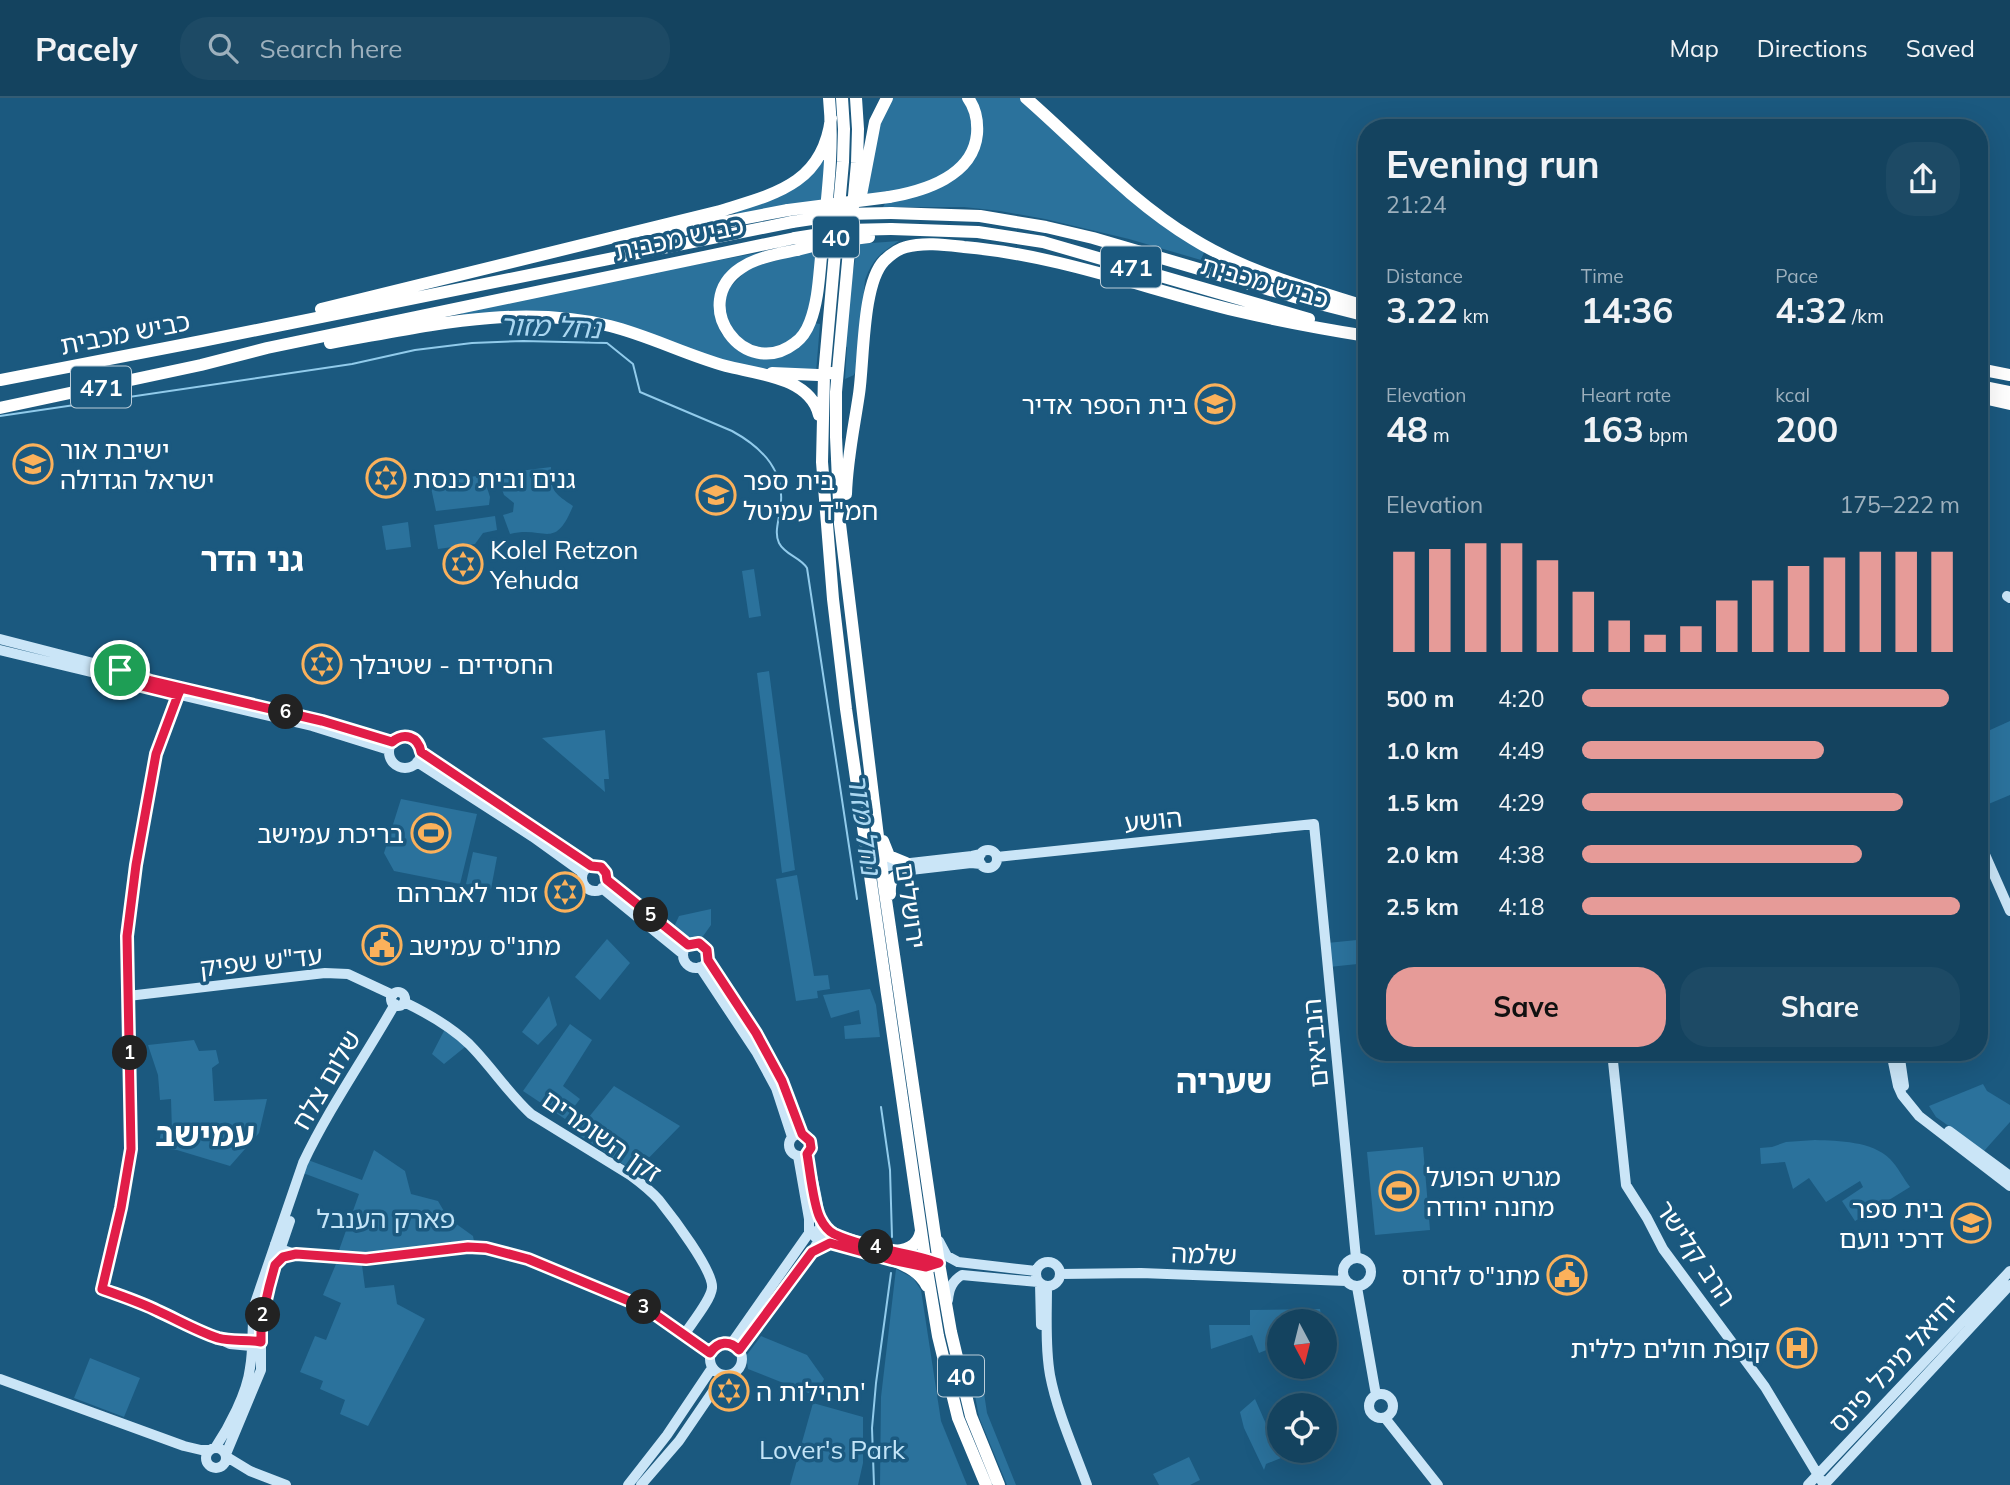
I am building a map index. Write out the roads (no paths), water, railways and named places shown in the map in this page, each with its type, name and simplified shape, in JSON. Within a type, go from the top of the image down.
[{"type":"highway","points":[[796,244],[747,264],[726,283],[720,300],[720,315],[726,331],[740,345],[758,352],[777,352],[800,338],[809,324],[815,304],[826,211],[831,152],[829,98]]},
{"type":"highway","name":"40","points":[[824,375],[843,162],[842,98]]},
{"type":"highway","name":"40","points":[[838,366],[857,163],[856,98]]},
{"type":"highway","points":[[843,306],[870,143],[875,122],[887,98]]},
{"type":"highway","points":[[488,267],[790,216],[921,190],[941,182],[960,168],[967,159],[977,139],[975,109],[968,98]]},
{"type":"highway","points":[[1027,99],[1129,193],[1193,240],[1261,272],[1358,304]]},
{"type":"highway","points":[[178,346],[488,267],[707,215],[778,191],[803,177],[817,162],[827,141],[831,118]]},
{"type":"highway","name":"כביש מכבית","points":[[0,380],[178,346],[790,216],[891,213],[980,216],[1046,227],[1358,314]]},
{"type":"highway","name":"כביש מכבית","points":[[0,408],[201,365],[267,348],[796,244],[846,230],[950,230],[998,234],[1067,248],[1358,333]]},
{"type":"highway","points":[[843,547],[848,458],[870,295],[880,266],[901,249],[917,245],[943,245],[1021,254],[1087,269],[1234,310],[1358,334]]},
{"type":"highway","points":[[201,365],[466,320],[562,317],[610,326],[716,363],[781,380],[810,396],[817,406],[821,429]]},
{"type":"highway","points":[[744,371],[824,375],[831,373],[838,366]]},
{"type":"highway","name":"ירושלים","points":[[838,366],[836,437],[843,547],[876,816],[878,870],[927,1227]]},
{"type":"highway","points":[[1988,367],[2010,368]]},
{"type":"highway","points":[[1988,369],[2010,375]]},
{"type":"highway","name":"ירושלים","points":[[824,375],[822,462],[833,599],[846,709],[892,933],[938,1336],[958,1418],[986,1485]]},
{"type":"highway","points":[[1988,388],[2010,392]]},
{"type":"highway","points":[[1988,399],[2010,404]]},
{"type":"highway","points":[[876,816],[889,856],[906,867],[890,883],[892,933]]},
{"type":"highway","points":[[891,1256],[916,1244],[927,1227]]},
{"type":"highway","points":[[891,1256],[922,1278],[932,1297]]},
{"type":"highway","name":"ירושלים","points":[[930,1263],[947,1311],[971,1416],[999,1485]]},
{"type":"street","points":[[0,639],[96,669]]},
{"type":"street","points":[[0,650],[96,669]]},
{"type":"street","points":[[104,659],[111,659],[117,663],[119,675],[112,683],[103,683],[97,678],[96,669],[104,659]]},
{"type":"street","points":[[119,675],[151,681],[180,691],[322,721],[391,746]]},
{"type":"street","points":[[180,691],[156,754],[136,865],[127,936],[131,1149],[121,1208],[102,1289],[155,1309],[230,1344],[254,1343]]},
{"type":"street","points":[[401,737],[411,737],[418,742],[419,757],[409,767],[400,766],[392,761],[391,746],[401,737]]},
{"type":"street","points":[[419,757],[587,870],[601,867],[606,873],[605,884],[595,891],[587,888],[582,881],[587,870]]},
{"type":"street","name":"הושע","points":[[906,867],[971,863],[981,859],[985,867],[990,867],[995,865],[997,858],[1314,824]]},
{"type":"street","name":"הנביאים","points":[[1314,824],[1356,1258]]},
{"type":"street","points":[[1988,861],[2010,911]]},
{"type":"street","points":[[878,870],[906,867]]},
{"type":"street","points":[[605,884],[686,949]]},
{"type":"street","points":[[704,964],[691,968],[683,958],[686,949],[695,943],[702,945],[708,953],[704,964],[776,1088],[797,1136],[810,1141],[811,1148],[802,1155],[792,1153],[789,1147],[797,1136]]},
{"type":"street","name":"עד\"ש שפיק","points":[[128,996],[325,973],[348,974],[397,1000]]},
{"type":"street","name":"שלום צלח","points":[[225,1459],[261,1370],[254,1343],[298,1179],[313,1143],[397,1000]]},
{"type":"street","name":"זקן השומרים","points":[[397,1000],[438,1020],[468,1043],[531,1114],[631,1175],[659,1201],[685,1235],[712,1283],[711,1294],[684,1335]]},
{"type":"street","name":"הרב קלישר","points":[[1613,1061],[1626,1185],[1664,1249],[1769,1394],[1824,1485]]},
{"type":"street","points":[[1893,1061],[1902,1095],[1919,1116],[2010,1186]]},
{"type":"street","points":[[1900,1061],[1904,1087],[1923,1113],[2010,1176]]},
{"type":"street","points":[[735,1347],[825,1236],[824,1224],[818,1215],[802,1155]]},
{"type":"street","points":[[735,1347],[809,1233],[802,1155]]},
{"type":"street","points":[[927,1227],[947,1256],[958,1262],[1040,1281]]},
{"type":"street","points":[[809,1233],[891,1256],[930,1263]]},
{"type":"street","points":[[279,1245],[331,1258],[366,1259],[450,1248],[486,1248],[528,1259],[646,1308],[710,1353]]},
{"type":"street","points":[[279,1245],[296,1254]]},
{"type":"street","name":"שלום צלח","points":[[212,1449],[226,1430],[245,1388],[254,1343],[255,1303],[279,1245]]},
{"type":"street","points":[[275,1265],[283,1257],[296,1254],[316,1255]]},
{"type":"street","points":[[1356,1258],[1368,1263],[1372,1271],[1366,1284],[1357,1287],[1346,1281],[1343,1273],[1345,1265],[1356,1258]]},
{"type":"street","points":[[947,1311],[949,1290],[962,1275],[1040,1281],[1058,1282],[1060,1274],[1057,1266],[1051,1262],[1040,1265],[1040,1281],[1050,1375],[1087,1485]]},
{"type":"street","name":"יחיאל מיכל פינס","points":[[1808,1485],[2010,1271]]},
{"type":"street","name":"שלמה","points":[[1060,1274],[1142,1273],[1346,1281]]},
{"type":"street","name":"יחיאל מיכל פינס","points":[[1824,1485],[2010,1286]]},
{"type":"street","points":[[1357,1287],[1376,1395]]},
{"type":"street","points":[[721,1344],[735,1347],[742,1359],[739,1368],[730,1375],[724,1375],[712,1368],[709,1361],[713,1349],[721,1344]]},
{"type":"street","points":[[628,1485],[667,1435],[712,1368]]},
{"type":"street","points":[[641,1485],[679,1441],[724,1375]]},
{"type":"street","points":[[0,1378],[184,1446],[201,1450],[220,1448],[225,1459],[286,1485]]},
{"type":"street","points":[[1385,1418],[1392,1412],[1393,1402],[1387,1395],[1376,1395],[1370,1401],[1370,1410],[1375,1417],[1385,1418],[1438,1485]]},
{"type":"street","points":[[184,1446],[212,1467],[225,1459]]},
{"type":"street","points":[[206,1461],[206,1456],[212,1449]]},
{"type":"waterway","name":"נחל מזור","points":[[0,416],[352,364],[415,350],[472,343],[607,343],[633,364],[640,392],[732,431],[763,453],[776,473],[781,496],[778,539],[782,547],[807,568],[857,899]]},
{"type":"waterway","name":"נחל מזור","points":[[881,1107],[890,1170],[892,1237]]},
{"type":"waterway","name":"נחל מזור","points":[[874,1485],[872,1428],[891,1273]]},
{"type":"place","name":"בית הספר אדיר","points":[[1215,404]]},
{"type":"place","name":"ישיבת אור ישראל הגדולה","points":[[33,464]]},
{"type":"place","name":"גנים ובית כנסת","points":[[386,478]]},
{"type":"place","name":"בית ספר חמ\"ד עמיטל","points":[[716,495]]},
{"type":"place","name":"Kolel Retzon Yehuda","points":[[463,564]]},
{"type":"place","name":"החסידים - שטיבלך","points":[[322,664]]},
{"type":"place","name":"בריכת עמישב","points":[[431,833]]},
{"type":"place","name":"זכור לאברהם","points":[[565,892]]},
{"type":"place","name":"מתנ\"ס עמישב","points":[[382,945]]},
{"type":"place","name":"מגרש הפועל מחנה יהודה","points":[[1399,1191]]},
{"type":"place","name":"בית ספר דרכי נועם","points":[[1971,1223]]},
{"type":"place","name":"מתנ\"ס לזרוס","points":[[1567,1275]]},
{"type":"place","name":"קופת חולים כללית","points":[[1797,1348]]},
{"type":"place","name":"תהילות ה'","points":[[729,1391]]},
{"type":"district","name":"גני הדר","points":[[252,558]]},
{"type":"district","name":"שעריה","points":[[1224,1080]]},
{"type":"district","name":"עמישב","points":[[205,1133]]},
{"type":"park label","name":"פארק הענבל","points":[[386,1218]]},
{"type":"park label","name":"Lover's Park","points":[[832,1449]]}]
